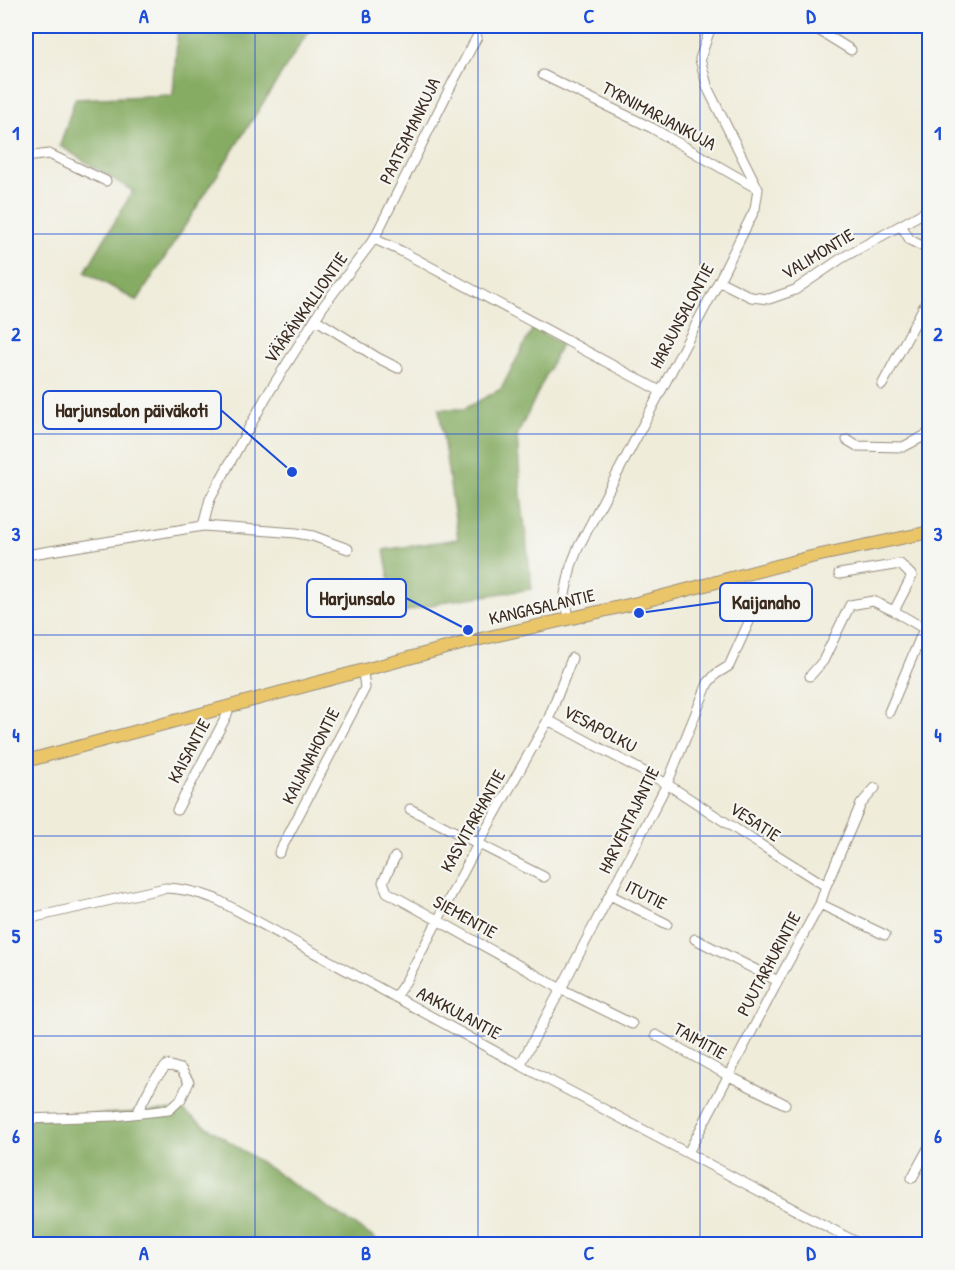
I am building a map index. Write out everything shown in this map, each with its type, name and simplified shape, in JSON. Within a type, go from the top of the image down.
[{"type":"main road","name":"KANGASALANTIE","points":[[26,761],[472,641],[569,619],[811,557],[930,532]]},
{"type":"street","points":[[711,26],[700,58],[708,89],[758,189]]},
{"type":"street","points":[[812,26],[851,50]]},
{"type":"street","name":"PAATSAMANKUJA","points":[[374,239],[477,37]]},
{"type":"street","name":"TYRNIMARJANKUJA","points":[[543,75],[652,128],[758,189]]},
{"type":"street","points":[[26,157],[49,154],[106,181]]},
{"type":"street","name":"HARJUNSALONTIE","points":[[569,619],[564,594],[578,549],[755,209],[758,189]]},
{"type":"street","name":"VALIMONTIE","points":[[719,281],[751,297],[769,298],[795,290],[842,258],[930,209]]},
{"type":"street","points":[[901,225],[910,240],[930,250]]},
{"type":"street","points":[[374,239],[412,256],[660,391]]},
{"type":"street","name":"VÄÄRÄNKALLIONTIE","points":[[203,526],[210,499],[266,397],[331,295],[374,239]]},
{"type":"street","points":[[882,385],[930,295]]},
{"type":"street","points":[[315,319],[398,368]]},
{"type":"street","points":[[847,440],[857,446],[903,447],[930,433]]},
{"type":"street","points":[[26,555],[203,526],[296,533],[313,536],[348,549]]},
{"type":"street","points":[[839,574],[900,564],[912,576],[894,611]]},
{"type":"street","name":"HARVENTAJANTIE","points":[[520,1065],[667,784],[708,682],[729,666],[763,591]]},
{"type":"street","points":[[810,676],[823,661],[850,605],[873,601],[927,631],[889,712]]},
{"type":"street","name":"KASVITARHANTIE","points":[[395,997],[406,981],[478,844],[548,720],[572,658]]},
{"type":"street","name":"KAIJANAHONTIE","points":[[279,854],[364,688],[363,672]]},
{"type":"street","name":"KAISANTIE","points":[[177,810],[229,708]]},
{"type":"street","name":"VESAPOLKU","points":[[548,720],[667,784]]},
{"type":"street","name":"VESATIE","points":[[667,784],[826,886]]},
{"type":"street","name":"PUUTARHURINTIE","points":[[688,1153],[820,904],[861,804],[875,788]]},
{"type":"street","points":[[411,809],[544,877]]},
{"type":"street","name":"SIEMENTIE","points":[[395,857],[383,882],[387,892],[561,989]]},
{"type":"street","name":"AAKKULANTIE","points":[[26,919],[153,890],[177,888],[216,899],[520,1065],[860,1245]]},
{"type":"street","name":"ITUTIE","points":[[610,895],[667,924]]},
{"type":"street","points":[[820,904],[885,935]]},
{"type":"street","points":[[695,939],[778,981]]},
{"type":"street","points":[[561,989],[632,1024]]},
{"type":"street","name":"TAIMITIE","points":[[656,1035],[785,1104]]},
{"type":"street","points":[[26,1119],[114,1116],[170,1110],[181,1099],[189,1082],[181,1069],[167,1065],[154,1080],[137,1113]]},
{"type":"street","points":[[912,1178],[930,1145]]},
{"type":"green space","points":[[178,26],[312,26],[137,301],[85,272],[133,191],[60,146],[75,99],[173,95]]},
{"type":"green space","points":[[533,328],[561,344],[517,436],[532,589],[447,601],[396,614],[384,550],[458,539],[439,409],[464,409],[501,389]]},
{"type":"green space","points":[[182,1110],[383,1244],[26,1244],[26,1118]]},
{"type":"place","name":"Harjunsalon päiväkoti","points":[[292,472]]},
{"type":"place","name":"Kaijanaho","points":[[639,613]]},
{"type":"place","name":"Harjunsalo","points":[[468,630]]}]
